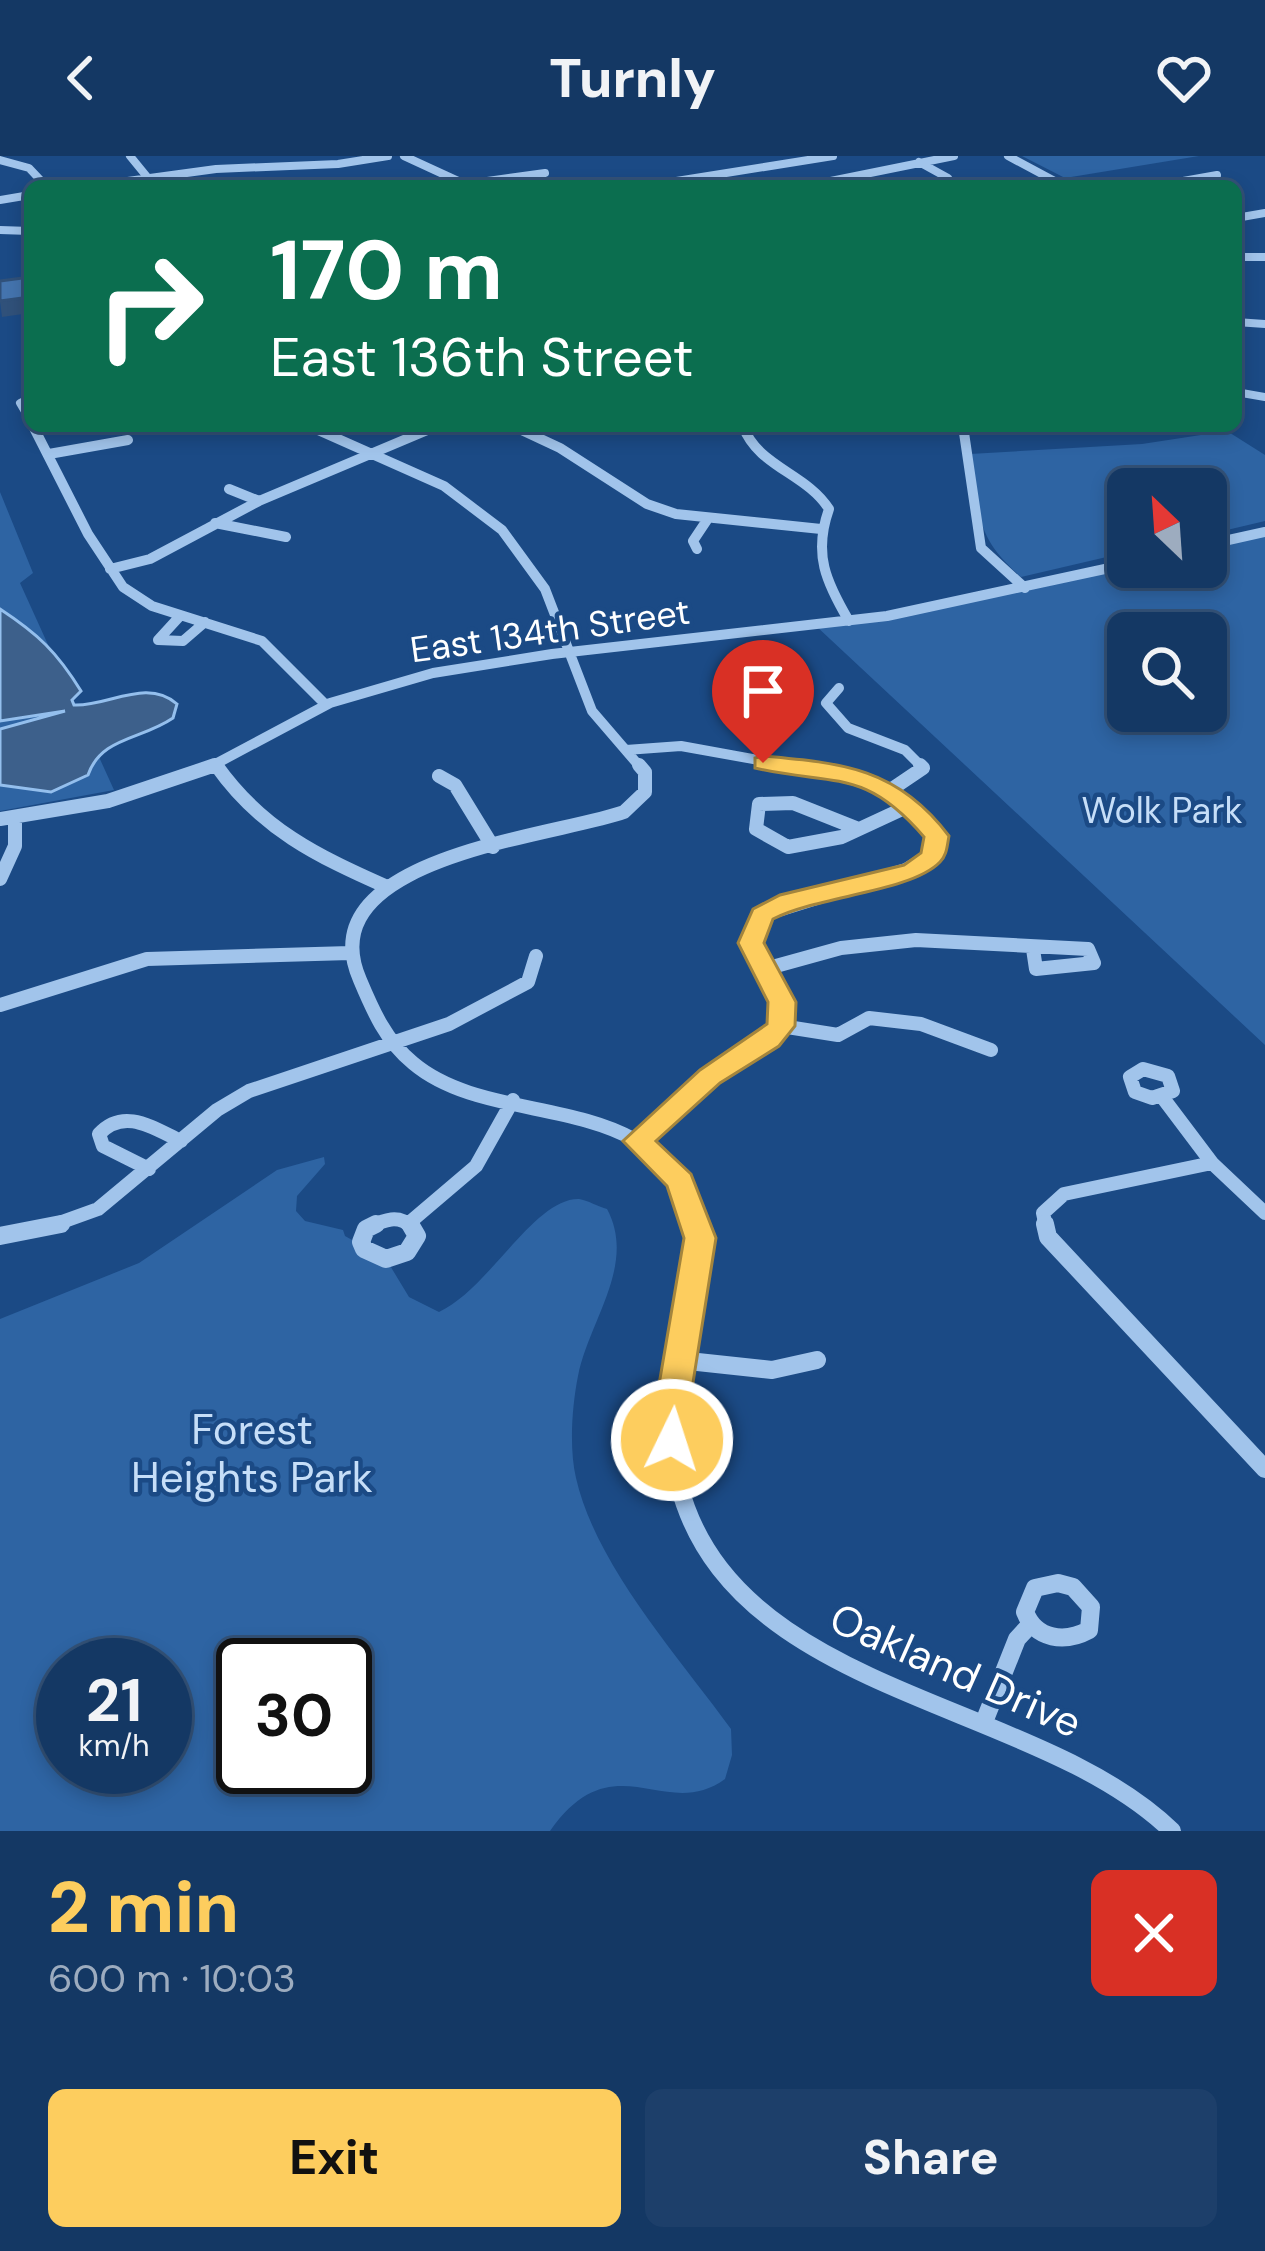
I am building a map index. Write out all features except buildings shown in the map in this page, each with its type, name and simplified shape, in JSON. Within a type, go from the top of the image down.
[{"type":"street","points":[[130,156],[148,178]]},
{"type":"street","points":[[263,167],[264,156]]},
{"type":"street","points":[[134,180],[388,156]]},
{"type":"street","points":[[404,156],[456,180]]},
{"type":"street","points":[[775,156],[814,180]]},
{"type":"street","points":[[686,180],[832,156]]},
{"type":"street","points":[[844,180],[954,156]]},
{"type":"street","points":[[1008,156],[1053,180]]},
{"type":"street","points":[[0,160],[29,168],[40,180]]},
{"type":"street","points":[[919,162],[948,178]]},
{"type":"street","points":[[497,180],[545,172]]},
{"type":"street","points":[[1189,180],[1217,175]]},
{"type":"street","points":[[37,432],[110,569],[138,599],[269,645],[299,684],[324,703]]},
{"type":"street","points":[[322,432],[466,499],[495,526],[532,566],[547,591],[593,712],[645,772],[645,792],[637,804],[602,821],[422,868],[387,887],[356,920],[350,953],[376,1026],[390,1047]]},
{"type":"street","points":[[110,569],[151,559],[259,501],[423,432]]},
{"type":"street","points":[[526,432],[574,455],[647,504],[707,520],[820,529]]},
{"type":"street","points":[[746,432],[755,450],[822,493],[829,509],[820,529],[818,566],[849,621]]},
{"type":"street","points":[[964,432],[981,548],[1024,588]]},
{"type":"street","points":[[49,454],[128,440]]},
{"type":"street","points":[[229,489],[259,501]]},
{"type":"street","points":[[698,549],[693,541],[707,520]]},
{"type":"street","points":[[215,523],[255,535],[286,537]]},
{"type":"street","points":[[1227,540],[1265,532]]},
{"type":"street","name":"East 134th Street","points":[[8,818],[118,797],[216,765],[324,703],[478,664],[849,621],[1107,569]]},
{"type":"street","points":[[180,616],[158,640],[183,640],[205,622]]},
{"type":"street","points":[[839,688],[826,703],[848,728],[904,750],[923,768],[889,791]]},
{"type":"street","points":[[626,750],[682,743],[763,763],[849,772],[911,806],[937,836],[933,856],[913,871],[790,900],[762,915],[751,943],[782,1002],[781,1026],[769,1040],[710,1076],[638,1141]]},
{"type":"street","points":[[216,765],[242,805],[270,830],[387,887]]},
{"type":"street","points":[[439,776],[454,785],[493,848]]},
{"type":"street","points":[[856,828],[793,803],[758,805],[756,830],[788,847],[842,837],[911,806]]},
{"type":"street","points":[[0,879],[15,846],[8,818]]},
{"type":"street","points":[[765,969],[841,948],[916,940],[1033,949]]},
{"type":"street","points":[[0,1005],[147,959],[350,953]]},
{"type":"street","points":[[0,1236],[81,1218],[249,1091],[449,1024],[528,982],[536,956]]},
{"type":"street","points":[[781,1026],[838,1035],[869,1018],[921,1024],[991,1050]]},
{"type":"street","name":"Oakland Drive","points":[[390,1047],[417,1070],[458,1089],[574,1114],[638,1141],[681,1182],[700,1238],[697,1279],[671,1414],[673,1467],[700,1536],[725,1573],[771,1618],[816,1651],[1090,1772],[1172,1831]]},
{"type":"street","points":[[1163,1098],[1212,1163],[1265,1213]]},
{"type":"street","points":[[409,1223],[476,1166],[513,1100]]},
{"type":"street","points":[[148,1169],[103,1146],[99,1134],[133,1119],[181,1141]]},
{"type":"street","points":[[1212,1163],[1064,1194],[1043,1213],[1048,1237],[1265,1469]]},
{"type":"street","points":[[679,1360],[772,1370],[817,1360]]},
{"type":"street","points":[[984,1722],[1017,1639],[1030,1625]]},
{"type":"green space","points":[[1022,156],[1199,156],[1065,178]]},
{"type":"green space","points":[[1229,432],[1265,455],[1265,521],[1227,530],[1227,468],[1107,468],[1107,557],[1021,577],[986,535],[970,454],[1142,444]]},
{"type":"green space","points":[[0,492],[33,573],[20,583],[114,790],[0,811]]},
{"type":"green space","name":"Wolk Park","points":[[1265,532],[1265,1045],[815,625],[1107,571],[1107,588],[1227,588],[1227,540]]},
{"type":"green space","name":"Forest Heights Park","points":[[324,1157],[325,1164],[297,1196],[296,1211],[305,1221],[343,1230],[345,1236],[386,1259],[409,1297],[439,1312],[476,1284],[545,1213],[579,1199],[607,1209],[617,1251],[608,1292],[578,1376],[572,1427],[576,1478],[586,1511],[620,1577],[731,1729],[732,1755],[725,1779],[703,1790],[681,1793],[618,1786],[596,1791],[573,1804],[550,1831],[0,1831],[0,1319],[139,1263],[277,1170]]},
{"type":"shaded area","points":[[0,609],[64,665],[81,691],[72,700],[74,705],[153,693],[177,704],[173,718],[112,746],[88,775],[51,792],[0,785],[0,729],[65,711],[0,721]]},
{"type":"route","points":[[672,1440],[671,1414],[697,1279],[700,1238],[681,1182],[638,1141],[710,1076],[769,1040],[781,1026],[782,1002],[751,943],[753,928],[762,915],[790,900],[913,871],[933,856],[937,836],[906,801],[870,780],[849,772],[763,763]]}]
